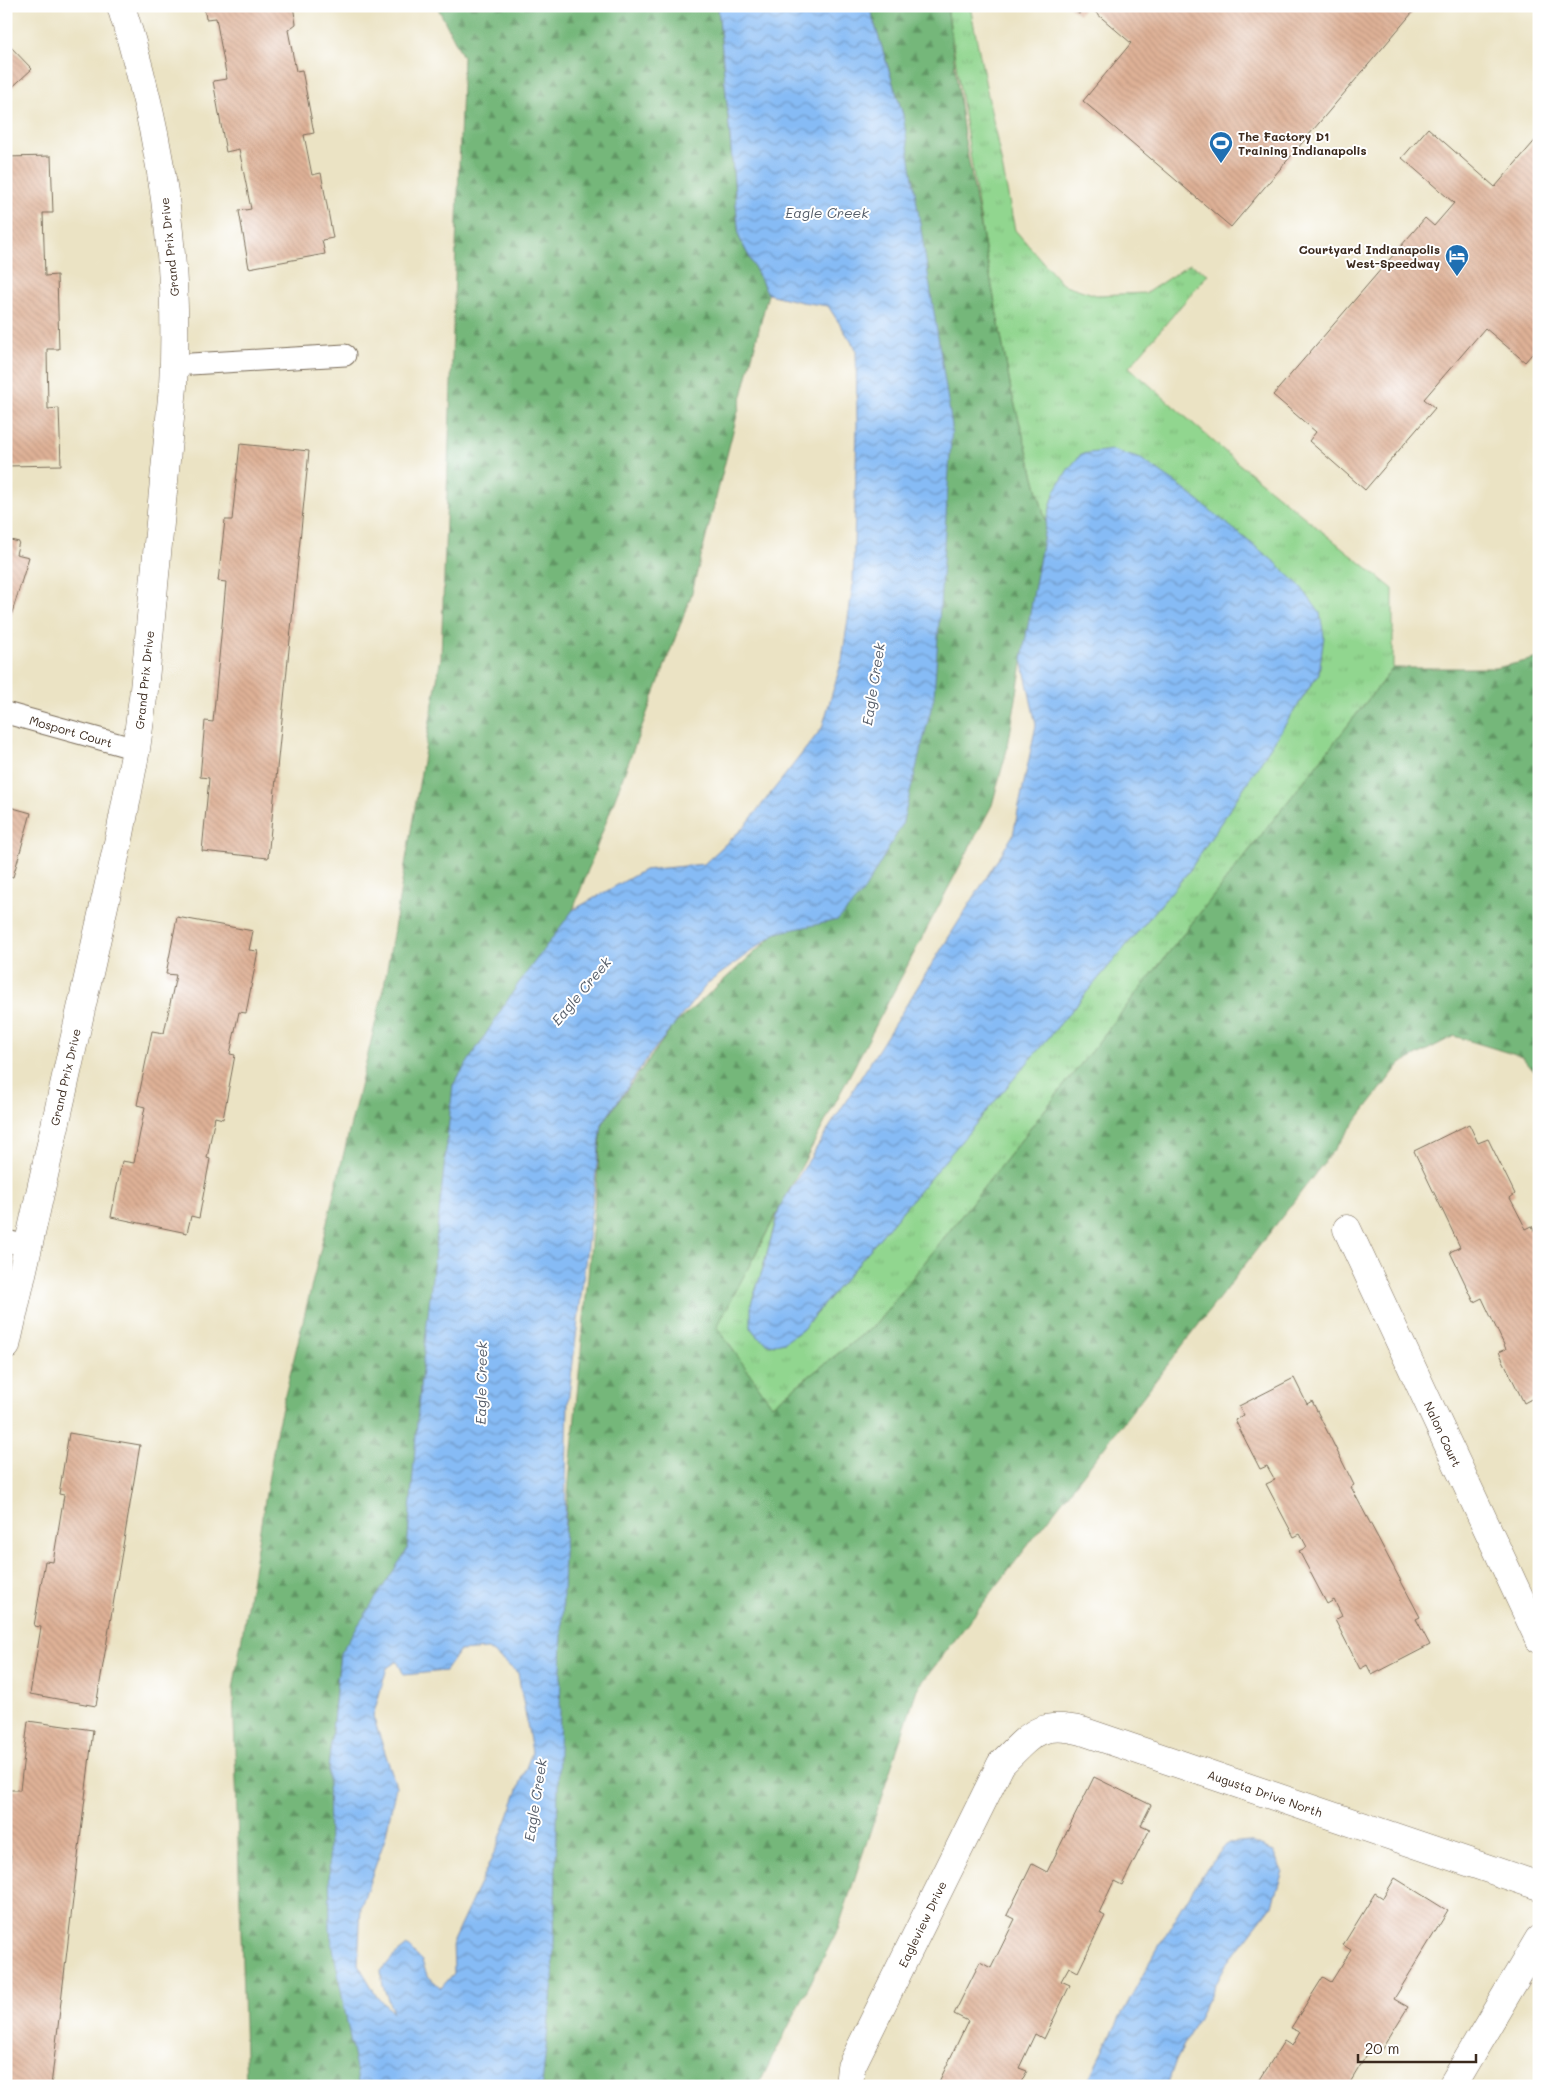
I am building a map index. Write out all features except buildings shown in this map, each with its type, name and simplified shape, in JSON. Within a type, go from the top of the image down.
[{"type":"street","name":"Grand Prix Drive","points":[[6,1346],[17,1243],[120,834],[136,749],[144,690],[174,365],[174,278],[159,155],[143,86],[120,7]]},
{"type":"street","name":"Nalon Court","points":[[1347,1229],[1539,1640]]},
{"type":"street","name":"Augusta Drive North","points":[[1001,1764],[1032,1734],[1045,1729],[1064,1726],[1539,1886]]},
{"type":"street","name":"Eagleview Drive","points":[[849,2086],[851,2067],[1001,1764]]},
{"type":"street","points":[[1452,2086],[1539,1939]]},
{"type":"lane","points":[[174,365],[345,355]]},
{"type":"lane","name":"Mosport Court","points":[[6,713],[136,749]]},
{"type":"green space","points":[[437,6],[718,6],[739,237],[768,294],[691,596],[573,910],[453,1085],[406,1563],[340,1653],[328,1770],[359,2086],[246,2086],[233,1690],[277,1428],[383,992],[441,657],[463,57]]},
{"type":"green space","points":[[869,6],[947,6],[964,135],[1011,390],[1046,522],[1008,746],[992,805],[717,1327],[772,1405],[876,1324],[1393,668],[1496,668],[1539,658],[1539,1077],[1522,1057],[1454,1036],[1400,1064],[917,1689],[838,1929],[758,2086],[534,2086],[557,1793],[564,1536],[602,1124],[674,1025],[776,933],[862,894],[903,115]]},
{"type":"green space","points":[[947,6],[970,6],[1015,230],[1062,284],[1096,295],[1146,293],[1190,264],[1208,274],[1129,367],[1238,463],[1393,589],[1393,668],[876,1324],[772,1405],[716,1327],[778,1212],[751,1304],[802,1330],[1189,871],[1319,673],[1055,491],[1046,522],[1011,390],[984,243]]},
{"type":"water","name":"Eagle Creek","points":[[718,6],[869,6],[903,115],[952,426],[934,697],[902,825],[862,894],[838,920],[776,933],[708,983],[649,1056],[602,1124],[568,1403],[553,1981],[542,2086],[359,2086],[330,1932],[328,1770],[340,1653],[407,1550],[419,1397],[453,1085],[518,984],[573,910],[644,870],[704,864],[745,826],[822,728],[842,660],[853,584],[857,425],[856,349],[828,306],[768,294],[739,237]],"holes":[[[488,1649],[518,1673],[532,1752],[496,1849],[453,1941],[454,1973],[441,1988],[427,1975],[422,1961],[407,1946],[393,1957],[381,1971],[383,1986],[393,2013],[377,1996],[358,1964],[361,1906],[385,1839],[396,1786],[373,1716],[387,1668],[397,1661],[404,1675],[445,1671],[459,1651]]]},
{"type":"water","points":[[1112,450],[1141,459],[1176,483],[1276,563],[1301,587],[1320,613],[1324,636],[1319,673],[1189,871],[802,1330],[785,1342],[770,1345],[757,1336],[751,1328],[751,1304],[780,1206],[1013,835],[1036,725],[1022,659],[1046,522],[1055,491],[1067,471],[1081,454]]},
{"type":"water","points":[[1248,1841],[1274,1851],[1283,1871],[1272,1905],[1225,1966],[1176,2060],[1167,2086],[1085,2086],[1149,1964],[1198,1882],[1228,1843]]},
{"type":"place","name":"The Factory D1 Training Indianapolis","points":[[1221,164]]},
{"type":"place","name":"Courtyard Indianapolis West-Speedway","points":[[1457,277]]}]
